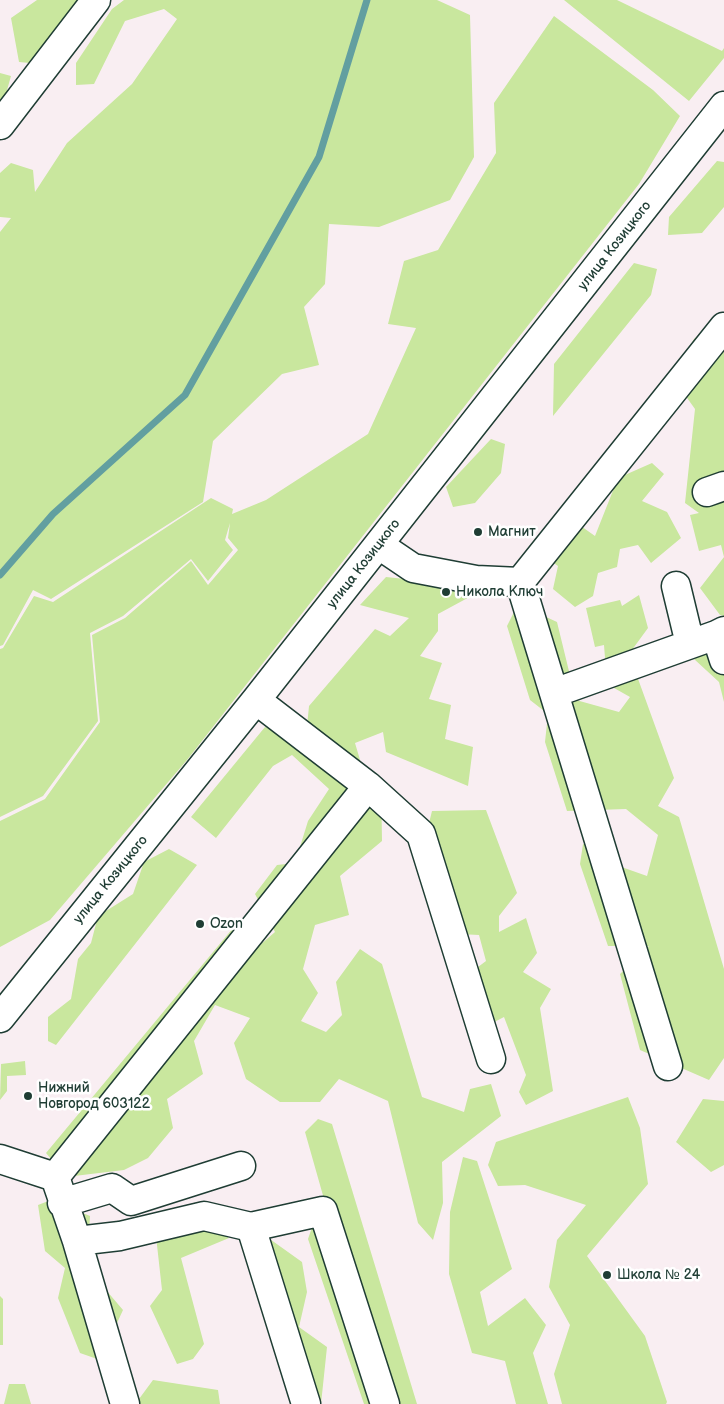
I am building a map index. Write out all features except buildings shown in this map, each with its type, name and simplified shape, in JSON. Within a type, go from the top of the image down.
[{"type":"street","points":[[0,125],[96,0]]},
{"type":"street","name":"улица Козицкого","points":[[0,1018],[719,122]]},
{"type":"street","points":[[520,582],[724,327]]},
{"type":"street","points":[[379,545],[413,568],[476,580],[520,582]]},
{"type":"street","points":[[520,582],[668,1066]]},
{"type":"street","points":[[676,586],[690,644]]},
{"type":"street","points":[[554,693],[690,644],[721,642]]},
{"type":"street","points":[[256,700],[368,786],[421,834],[491,1059]]},
{"type":"street","points":[[58,1190],[368,786]]},
{"type":"street","points":[[0,1159],[58,1190],[112,1188],[131,1201],[241,1166]]},
{"type":"street","points":[[58,1190],[77,1241],[126,1404]]},
{"type":"street","points":[[77,1241],[120,1236],[204,1216],[250,1227],[322,1211],[385,1404]]},
{"type":"street","points":[[250,1227],[306,1404]]},
{"type":"green space","points":[[37,0],[88,0],[41,64],[19,62],[11,18]]},
{"type":"green space","points":[[124,0],[437,0],[470,15],[474,157],[450,200],[379,227],[329,224],[325,284],[304,307],[319,365],[282,374],[213,441],[203,502],[51,599],[33,590],[3,645],[0,646],[0,232],[11,218],[0,217],[0,173],[11,163],[33,170],[35,192],[67,143],[132,84],[177,19],[164,9],[125,21],[94,84],[76,85],[76,63],[112,9]]},
{"type":"green space","points":[[564,0],[617,0],[722,51],[724,48],[724,58],[689,101]]},
{"type":"green space","points":[[554,16],[653,90],[680,116],[639,184],[187,760],[50,920],[0,947],[0,821],[45,799],[100,722],[92,635],[125,618],[191,561],[208,585],[238,550],[228,538],[230,523],[225,540],[233,550],[208,581],[191,559],[123,616],[90,633],[98,721],[43,796],[0,817],[0,649],[3,648],[34,596],[53,602],[211,498],[233,509],[232,514],[266,500],[368,434],[416,328],[388,324],[404,261],[438,250],[496,153],[494,103]]},
{"type":"green space","points":[[0,73],[11,76],[0,115]]},
{"type":"green space","points":[[717,161],[724,162],[724,207],[702,233],[668,235],[669,217]]},
{"type":"green space","points":[[634,263],[657,269],[651,295],[553,416],[554,364]]},
{"type":"green space","points":[[714,321],[724,339],[724,557],[721,545],[699,551],[690,515],[699,513],[685,503],[695,409],[672,377],[694,339]]},
{"type":"green space","points":[[491,439],[505,444],[501,473],[475,503],[453,507],[446,487]]},
{"type":"green space","points":[[652,463],[664,474],[642,501],[667,512],[681,538],[651,563],[638,545],[620,549],[617,567],[598,573],[593,596],[575,607],[553,589],[558,566],[535,550],[568,517],[595,536],[618,478]]},
{"type":"green space","points":[[724,557],[724,616],[720,615],[700,588]]},
{"type":"green space","points":[[386,577],[472,586],[475,594],[438,614],[438,631],[420,656],[442,663],[429,699],[451,705],[445,739],[473,747],[468,786],[386,752],[383,732],[355,743],[363,770],[381,782],[382,841],[340,876],[349,915],[315,925],[303,969],[318,993],[301,1021],[326,1032],[342,1015],[336,982],[360,949],[382,964],[422,1097],[464,1112],[470,1089],[491,1084],[501,1116],[442,1162],[443,1203],[433,1240],[418,1223],[388,1101],[339,1079],[320,1102],[280,1102],[246,1079],[234,1043],[250,1018],[215,1005],[194,1041],[203,1074],[167,1099],[173,1128],[148,1158],[124,1170],[66,1177],[46,1153],[233,928],[260,945],[275,932],[255,894],[277,865],[295,863],[308,821],[329,789],[292,755],[273,766],[216,838],[191,817],[265,727],[298,736],[307,726],[309,706],[375,629],[390,636],[409,618],[360,605]]},
{"type":"green space","points":[[639,595],[648,628],[629,654],[674,778],[658,806],[679,817],[724,969],[724,1058],[709,1080],[640,1050],[620,974],[649,946],[608,946],[580,864],[583,844],[606,849],[613,864],[647,876],[658,835],[626,809],[567,811],[545,742],[548,714],[530,700],[507,626],[518,604],[557,622],[576,700],[619,712],[630,697],[607,684],[604,645],[595,647],[586,608],[620,600],[622,606]]},
{"type":"green space","points":[[688,635],[724,652],[724,702],[719,682],[694,659]]},
{"type":"green space","points":[[486,810],[517,893],[499,916],[499,932],[526,918],[537,953],[523,972],[551,989],[540,1008],[553,1091],[526,1105],[519,1092],[526,1075],[504,1017],[473,1033],[454,985],[486,961],[479,935],[440,933],[417,872],[432,811]]},
{"type":"green space","points":[[169,849],[197,865],[56,1045],[48,1041],[48,1017],[71,999],[78,959],[91,943],[98,916],[133,894],[144,862]]},
{"type":"green space","points":[[25,1061],[26,1075],[7,1076],[7,1091],[0,1100],[1,1064]]},
{"type":"green space","points":[[628,1097],[640,1128],[648,1184],[587,1256],[645,1336],[667,1402],[666,1404],[562,1404],[554,1374],[570,1325],[549,1287],[557,1240],[586,1205],[525,1185],[498,1186],[488,1165],[496,1142]]},
{"type":"green space","points":[[703,1099],[724,1101],[724,1165],[711,1172],[676,1142]]},
{"type":"green space","points":[[318,1119],[332,1124],[417,1404],[364,1404],[308,1239],[320,1204],[324,1199],[305,1132]]},
{"type":"green space","points":[[463,1157],[477,1161],[512,1269],[480,1292],[488,1326],[525,1298],[546,1325],[533,1353],[548,1404],[516,1404],[505,1361],[472,1353],[449,1274],[450,1212]]},
{"type":"green space","points":[[51,1200],[90,1216],[88,1248],[74,1276],[106,1290],[123,1310],[100,1360],[80,1353],[58,1298],[65,1268],[45,1251],[38,1205]]},
{"type":"green space","points":[[204,1223],[229,1238],[181,1258],[204,1344],[193,1359],[177,1364],[150,1306],[162,1290],[156,1236]]},
{"type":"green space","points":[[260,1232],[302,1262],[307,1292],[299,1327],[327,1347],[321,1404],[297,1404],[239,1237]]},
{"type":"green space","points":[[0,1296],[3,1299],[3,1345],[0,1345]]},
{"type":"green space","points":[[153,1380],[218,1390],[220,1404],[139,1404],[139,1399]]},
{"type":"green space","points":[[9,1384],[25,1384],[31,1404],[4,1404]]},
{"type":"waterway","points":[[0,575],[53,514],[185,395],[319,157],[367,0]]},
{"type":"place","name":"Магнит","points":[[478,532]]},
{"type":"place","name":"Никола Ключ","points":[[446,592]]},
{"type":"place","name":"Ozon","points":[[200,924]]},
{"type":"place","name":"Нижний Новгород 603122","points":[[28,1096]]},
{"type":"place","name":"Школа № 24","points":[[607,1275]]}]
